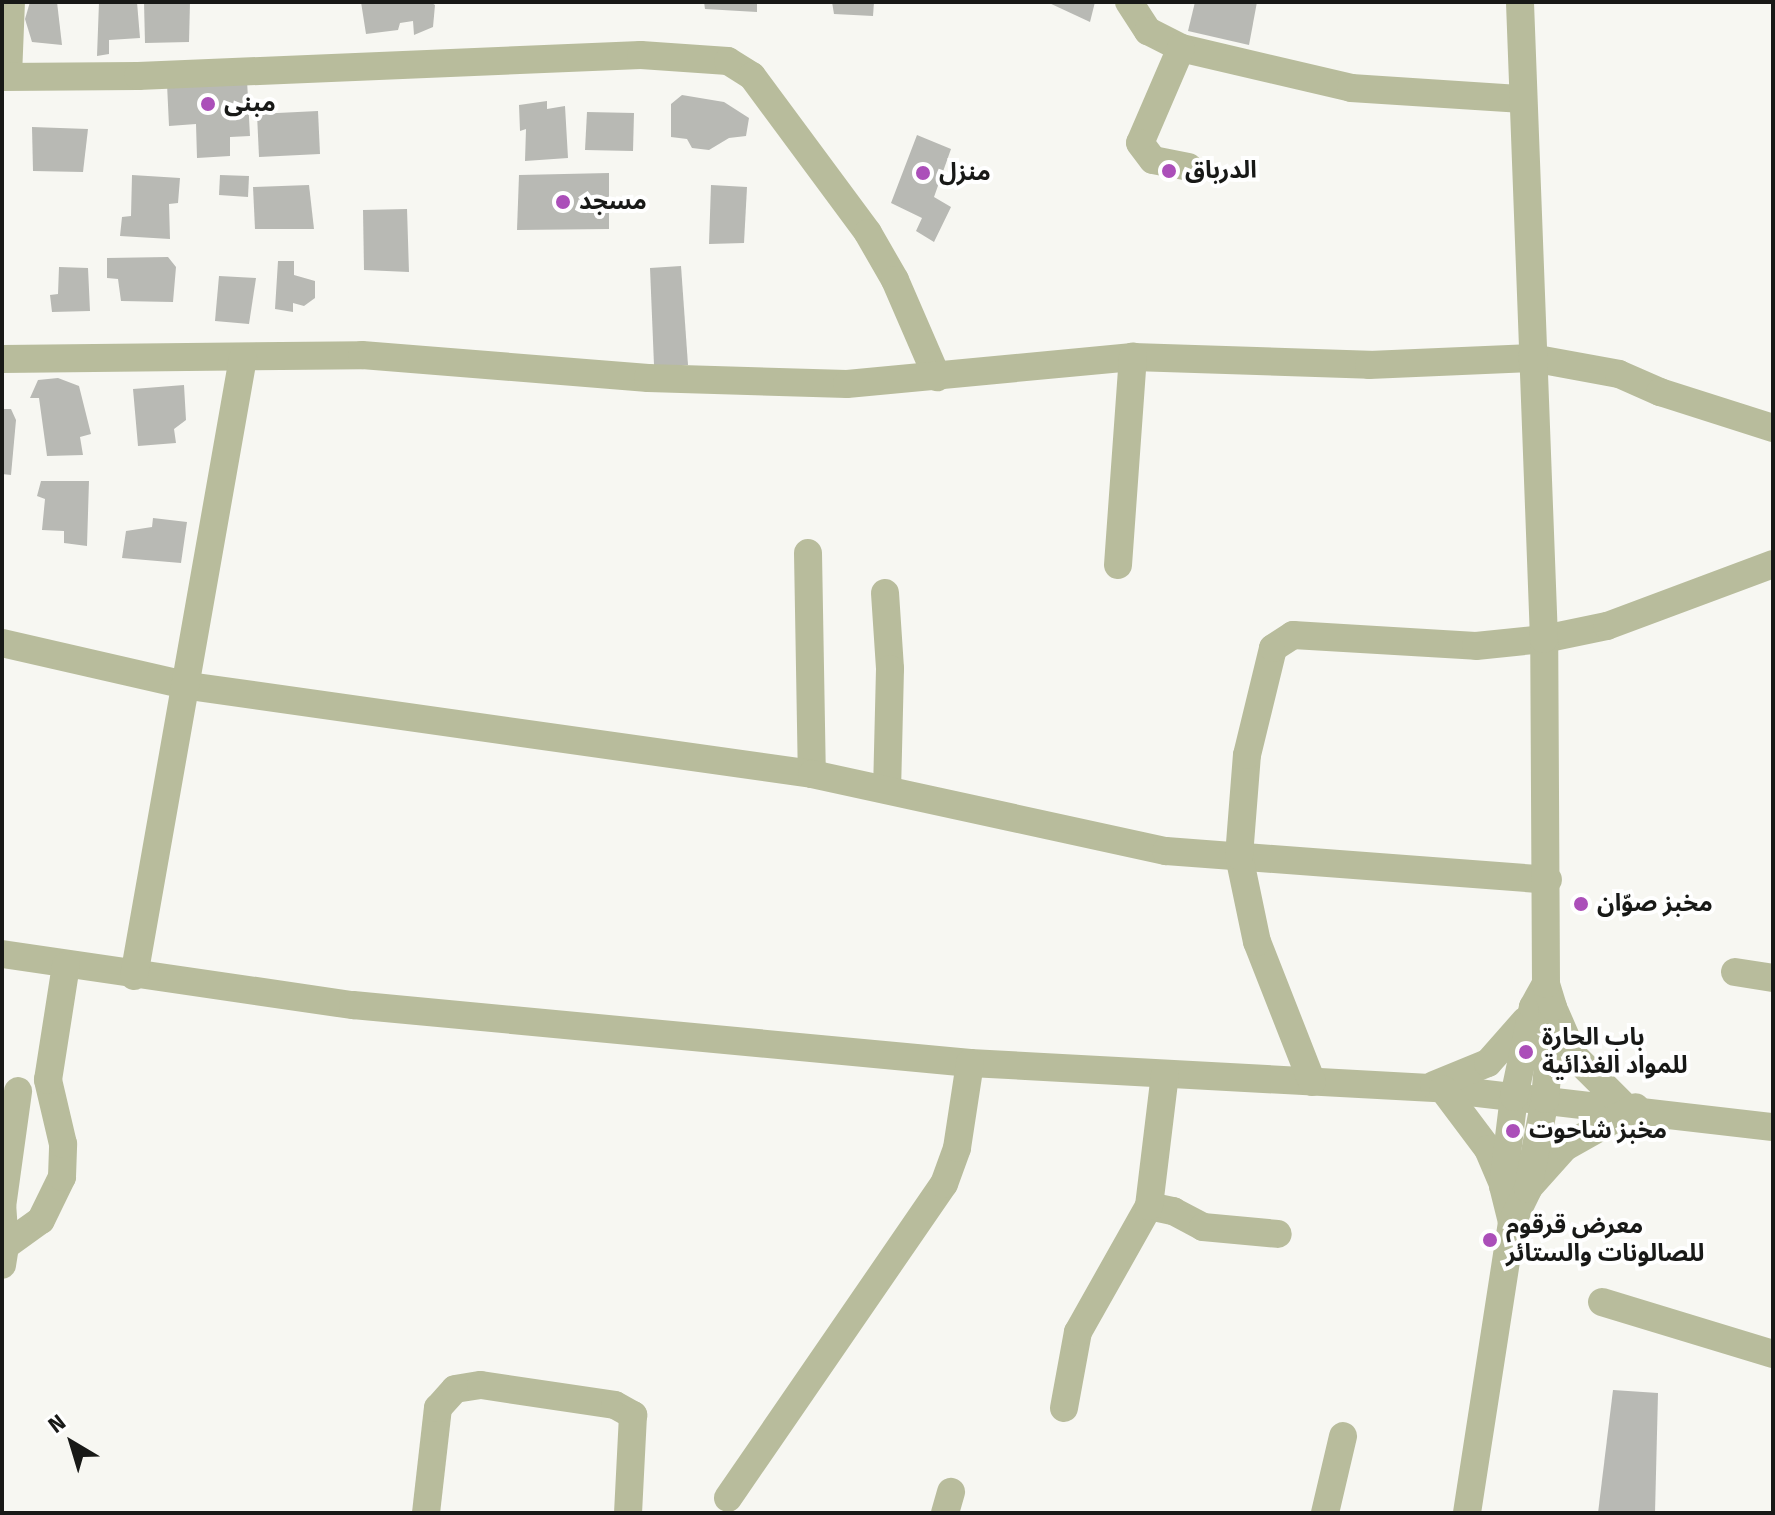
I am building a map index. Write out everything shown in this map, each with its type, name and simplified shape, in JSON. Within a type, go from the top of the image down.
[{"type":"street","points":[[11,2],[5,77],[138,76],[641,55],[728,61],[752,76],[859,220],[895,280],[937,377]]},
{"type":"street","points":[[1129,2],[1148,31],[1181,48],[1351,88],[1523,99]]},
{"type":"street","points":[[1516,1188],[1545,1099],[1548,880],[1544,639],[1520,2]]},
{"type":"street","points":[[1181,48],[1140,143],[1153,160],[1188,167]]},
{"type":"street","points":[[2,359],[362,355],[748,382],[847,384],[1133,357],[1369,365],[1532,358],[1619,374],[1773,426]]},
{"type":"street","points":[[1118,565],[1133,357]]},
{"type":"street","points":[[134,976],[189,686],[243,358]]},
{"type":"street","points":[[808,553],[812,774]]},
{"type":"street","points":[[1312,1082],[1257,942],[1239,856],[1255,708],[1273,648],[1293,635],[1476,646],[1544,639],[1607,626],[1773,564]]},
{"type":"street","points":[[885,593],[890,669],[887,790]]},
{"type":"street","points":[[2,643],[189,686],[812,774],[1166,851],[1548,880]]},
{"type":"street","points":[[2,954],[134,976],[353,1005],[970,1063],[1435,1088],[1630,1107],[1773,1127]]},
{"type":"street","points":[[4,1255],[41,1220],[62,1177],[63,1144],[48,1080],[66,965]]},
{"type":"street","points":[[1735,972],[1773,978]]},
{"type":"street","points":[[1435,1088],[1488,1063],[1517,1034],[1544,999]]},
{"type":"street","points":[[1467,1513],[1516,1188],[1514,1097],[1544,999]]},
{"type":"street","points":[[1544,999],[1574,1056],[1630,1107]]},
{"type":"street","points":[[728,1498],[944,1184],[957,1148],[970,1063]]},
{"type":"street","points":[[1064,1408],[1078,1332],[1149,1206],[1165,1074]]},
{"type":"street","points":[[1435,1088],[1488,1149],[1516,1188]]},
{"type":"street","points":[[4,1255],[2,1207],[18,1091]]},
{"type":"street","points":[[1516,1188],[1565,1147],[1630,1107]]},
{"type":"street","points":[[1149,1206],[1173,1211],[1203,1227],[1278,1234]]},
{"type":"street","points":[[1602,1302],[1773,1354]]},
{"type":"street","points":[[426,1513],[438,1408],[455,1389],[481,1385],[615,1405],[633,1415],[628,1513]]},
{"type":"street","points":[[1325,1513],[1343,1436]]},
{"type":"building","points":[[30,2],[57,2],[62,45],[32,42],[25,19]]},
{"type":"building","points":[[99,2],[137,2],[140,38],[109,40],[109,54],[97,56]]},
{"type":"building","name":"مبنى","points":[[144,2],[190,2],[189,42],[145,43]]},
{"type":"building","points":[[361,2],[430,2],[435,5],[433,27],[414,35],[413,21],[400,23],[398,30],[366,34]]},
{"type":"building","points":[[704,2],[757,2],[757,12],[705,9]]},
{"type":"building","points":[[832,2],[874,2],[873,16],[834,14]]},
{"type":"building","points":[[1047,2],[1095,2],[1090,22]]},
{"type":"building","points":[[1195,2],[1257,2],[1249,45],[1188,31]]},
{"type":"building","name":"مبنى","points":[[247,80],[250,136],[230,137],[230,156],[197,158],[196,124],[169,126],[167,84]]},
{"type":"building","points":[[682,95],[724,102],[749,118],[746,136],[729,138],[709,150],[692,148],[687,139],[671,137],[671,104]]},
{"type":"building","points":[[547,101],[547,109],[565,106],[568,158],[525,161],[526,129],[520,131],[519,105]]},
{"type":"building","name":"مبنى","points":[[318,111],[320,154],[259,157],[257,114]]},
{"type":"building","points":[[587,112],[634,113],[633,151],[585,150]]},
{"type":"building","points":[[32,127],[88,129],[83,172],[33,171]]},
{"type":"building","name":"منزل","points":[[917,135],[951,149],[934,197],[951,207],[934,242],[916,231],[922,218],[891,203]]},
{"type":"building","name":"مسجد","points":[[609,173],[609,229],[517,230],[519,175]]},
{"type":"building","points":[[132,175],[180,178],[178,203],[169,204],[170,239],[120,236],[122,217],[131,216]]},
{"type":"building","name":"مبنى","points":[[220,175],[249,176],[248,197],[219,195]]},
{"type":"building","name":"مبنى","points":[[309,185],[314,229],[255,229],[253,187]]},
{"type":"building","points":[[711,185],[747,187],[744,243],[709,244]]},
{"type":"building","points":[[407,209],[409,272],[364,270],[363,210]]},
{"type":"building","points":[[168,257],[176,267],[173,302],[121,301],[118,279],[107,278],[107,258]]},
{"type":"building","points":[[278,261],[294,261],[294,275],[315,281],[315,298],[304,306],[293,303],[293,312],[275,309]]},
{"type":"building","points":[[681,266],[688,365],[654,365],[650,268]]},
{"type":"building","points":[[59,267],[88,268],[90,311],[52,312],[50,295],[58,294]]},
{"type":"building","points":[[219,276],[256,278],[249,324],[215,321]]},
{"type":"building","points":[[58,378],[79,386],[91,434],[80,437],[83,455],[47,456],[39,398],[30,398],[38,380]]},
{"type":"building","points":[[184,385],[186,420],[174,429],[176,443],[138,446],[133,389]]},
{"type":"building","points":[[2,409],[11,409],[16,420],[11,475],[2,474]]},
{"type":"building","points":[[41,481],[89,481],[87,546],[64,543],[64,531],[42,530],[45,499],[37,496]]},
{"type":"building","points":[[153,518],[187,522],[181,563],[122,558],[126,531],[152,527]]},
{"type":"building","points":[[1613,1390],[1658,1393],[1655,1513],[1598,1513]]},
{"type":"place","name":"مبنى","points":[[208,104]]},
{"type":"place","name":"الدرباق","points":[[1169,171]]},
{"type":"place","name":"منزل","points":[[923,173]]},
{"type":"place","name":"مسجد","points":[[563,202]]},
{"type":"place","name":"مخبز صوّان","points":[[1581,904]]},
{"type":"place","name":"باب الحارة للمواد الغذائية","points":[[1526,1052]]},
{"type":"place","name":"مخبز شاحوت","points":[[1513,1131]]},
{"type":"place","name":"معرض قرقوم للصالونات والستائر","points":[[1490,1240]]}]
